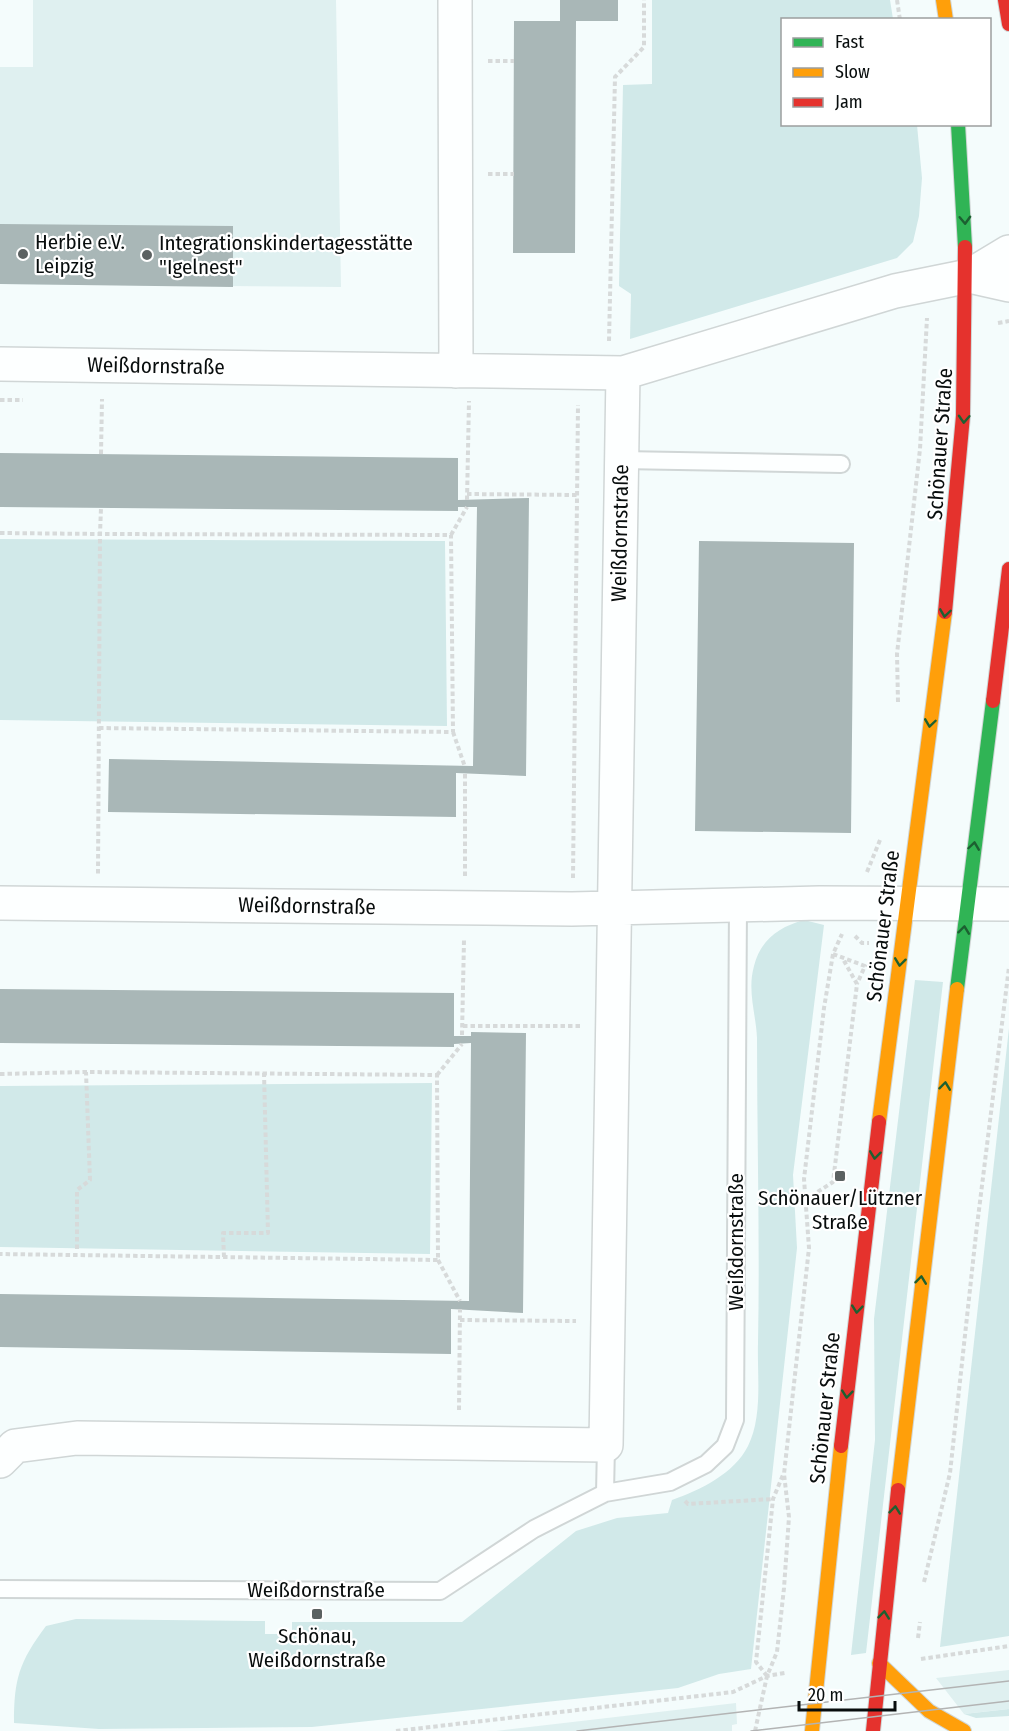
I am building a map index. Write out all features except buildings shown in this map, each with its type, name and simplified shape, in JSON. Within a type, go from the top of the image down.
[{"type":"main road","points":[[943,0],[946,18]]},
{"type":"main road","points":[[1005,0],[1009,24]]},
{"type":"main road","name":"Schönauer Straße","points":[[873,1731],[914,1338],[954,543],[966,382],[969,276],[958,126]]},
{"type":"main road","name":"Schönauer Straße","points":[[812,1731],[859,1282],[1009,569]]},
{"type":"main road","points":[[879,1663],[929,1711],[964,1731]]},
{"type":"street","points":[[455,0],[456,371]]},
{"type":"street","points":[[969,276],[1009,252]]},
{"type":"street","points":[[969,276],[1009,285]]},
{"type":"street","name":"Weißdornstraße","points":[[0,364],[623,373],[895,291],[969,276]]},
{"type":"street","name":"Weißdornstraße","points":[[606,1445],[623,373]]},
{"type":"street","name":"Weißdornstraße","points":[[0,903],[572,909],[738,904],[1009,904]]},
{"type":"street","points":[[0,1461],[15,1446],[77,1438],[606,1445]]},
{"type":"lane","points":[[621,460],[841,464]]},
{"type":"lane","name":"Weißdornstraße","points":[[0,1589],[440,1591],[534,1529],[605,1493],[670,1482],[706,1464],[725,1446],[735,1420],[738,904]]},
{"type":"lane","name":"Weißdornstraße","points":[[605,1493],[606,1445]]},
{"type":"path","points":[[623,373],[609,341],[615,77],[644,47],[644,0]]},
{"type":"path","points":[[897,0],[900,18]]},
{"type":"path","points":[[484,61],[514,61]]},
{"type":"path","points":[[483,174],[514,174]]},
{"type":"path","points":[[899,712],[897,654],[920,449],[926,333]]},
{"type":"path","points":[[101,454],[102,365]]},
{"type":"path","points":[[572,909],[579,373]]},
{"type":"path","points":[[467,494],[577,495]]},
{"type":"path","points":[[465,766],[453,732],[451,535],[467,507]]},
{"type":"path","points":[[98,904],[101,508]]},
{"type":"path","points":[[0,533],[451,535]]},
{"type":"path","points":[[99,728],[453,732]]},
{"type":"path","points":[[462,1035],[465,773]]},
{"type":"path","points":[[867,872],[883,832]]},
{"type":"path","points":[[755,1731],[767,1676],[777,1652],[788,1548],[789,1517],[784,1474],[809,1248],[805,1200],[804,1179],[824,1008],[834,954],[865,966],[857,984],[833,1182],[805,1200]]},
{"type":"path","points":[[843,959],[857,984]]},
{"type":"path","points":[[923,1586],[950,1473],[974,1243],[1009,967]]},
{"type":"path","points":[[463,1026],[613,1026]]},
{"type":"path","points":[[460,1301],[438,1260],[437,1075],[462,1044]]},
{"type":"path","points":[[0,1074],[86,1072],[437,1075]]},
{"type":"path","points":[[77,1249],[77,1190],[90,1180],[86,1072]]},
{"type":"path","points":[[224,1257],[223,1233],[268,1233],[264,1073]]},
{"type":"path","points":[[0,1254],[438,1260]]},
{"type":"path","points":[[458,1443],[460,1309]]},
{"type":"path","points":[[460,1320],[608,1321]]},
{"type":"path","points":[[767,1676],[756,1662],[773,1499],[784,1474]]},
{"type":"path","points":[[670,1482],[688,1504],[773,1499]]},
{"type":"path","points":[[917,1643],[921,1615]]},
{"type":"path","points":[[913,1660],[1009,1646]]},
{"type":"path","points":[[396,1731],[733,1692],[767,1676]]},
{"type":"shaded area","points":[[33,0],[336,0],[341,287],[0,284],[0,67],[33,67]]},
{"type":"shaded area","points":[[652,0],[890,0],[893,18],[781,18],[781,126],[917,126],[922,178],[919,216],[913,242],[897,258],[630,339],[631,294],[619,286],[623,85],[652,84]]},
{"type":"shaded area","points":[[0,539],[445,541],[447,726],[0,720]]},
{"type":"shaded area","points":[[804,920],[824,925],[793,1175],[797,1248],[751,1669],[719,1674],[678,1688],[312,1727],[99,1729],[14,1723],[15,1694],[20,1672],[30,1650],[46,1626],[76,1619],[265,1621],[265,1634],[292,1634],[292,1622],[462,1622],[576,1531],[617,1518],[668,1513],[672,1500],[705,1486],[734,1465],[742,1456],[753,1434],[758,1395],[757,1038],[752,975],[757,957],[766,941],[787,926]]},
{"type":"shaded area","points":[[915,980],[943,982],[866,1653],[851,1655],[875,1440],[874,1319]]},
{"type":"shaded area","points":[[1009,1028],[1009,1636],[940,1647]]},
{"type":"shaded area","points":[[432,1083],[430,1254],[0,1247],[0,1086]]},
{"type":"shaded area","points":[[1009,1670],[1009,1709],[964,1714],[936,1678]]},
{"type":"shaded area","points":[[736,1703],[737,1724],[732,1725],[732,1731],[496,1731]]},
{"type":"shaded area","points":[[1009,1709],[1009,1716],[976,1718],[964,1714]]},
{"type":"tram line","points":[[577,1731],[1009,1681]]},
{"type":"tram line","points":[[751,1731],[1009,1701]]},
{"type":"traffic: fast","points":[[958,126],[965,247]]},
{"type":"traffic: fast","points":[[957,989],[993,701]]},
{"type":"traffic: slow","points":[[943,0],[946,18]]},
{"type":"traffic: slow","points":[[879,1122],[945,612]]},
{"type":"traffic: slow","points":[[898,1490],[957,989]]},
{"type":"traffic: slow","points":[[812,1731],[841,1446]]},
{"type":"traffic: slow","points":[[879,1663],[929,1711],[964,1731]]},
{"type":"traffic: jam","points":[[1005,0],[1009,24]]},
{"type":"traffic: jam","points":[[945,612],[963,416],[965,247]]},
{"type":"traffic: jam","points":[[993,701],[1009,569]]},
{"type":"traffic: jam","points":[[841,1446],[879,1122]]},
{"type":"traffic: jam","points":[[873,1731],[898,1490]]},
{"type":"place","name":"Herbie e.V. Leipzig","points":[[23,254]]},
{"type":"place","name":"Integrationskindertagesstätte \"Igelnest\"","points":[[147,255]]},
{"type":"place","name":"Schönauer/Lützner Straße","points":[[840,1176]]},
{"type":"place","name":"Schönau, Weißdornstraße","points":[[317,1614]]}]
